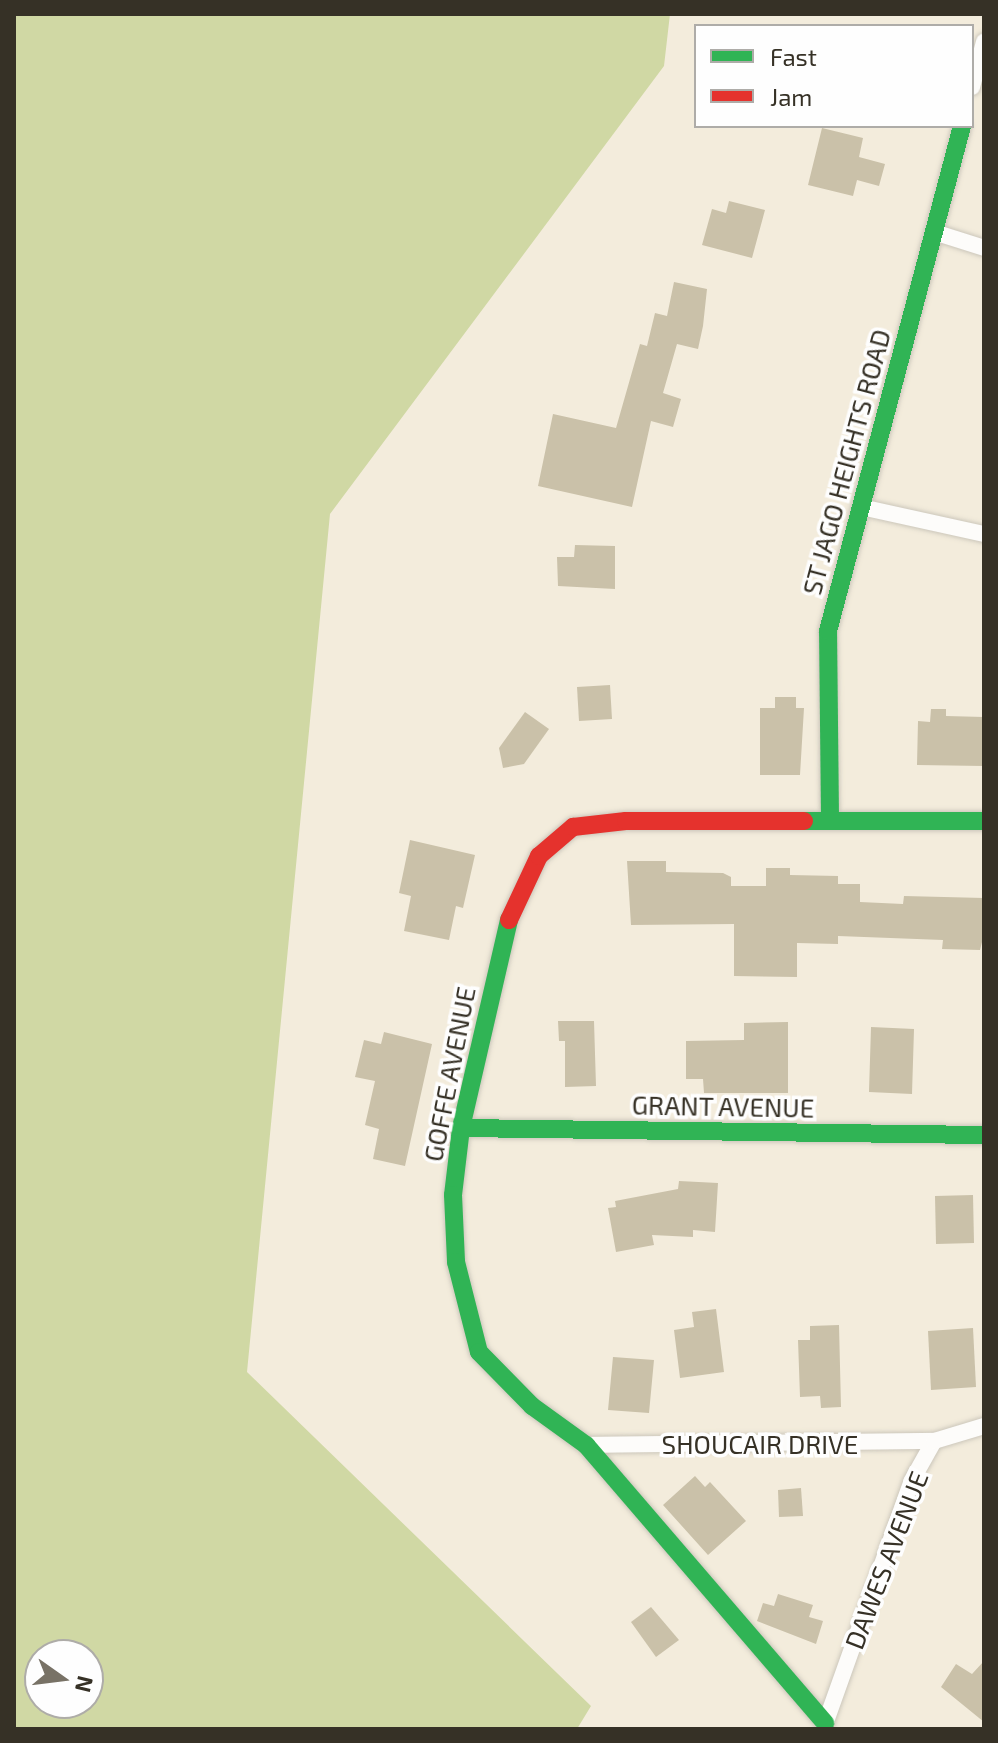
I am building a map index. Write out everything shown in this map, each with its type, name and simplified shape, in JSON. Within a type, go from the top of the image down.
[{"type":"street","points":[[974,80],[984,42]]},
{"type":"street","name":"ST JAGO HEIGHTS ROAD","points":[[830,818],[828,631],[961,128]]},
{"type":"street","points":[[934,232],[984,248]]},
{"type":"street","points":[[861,507],[984,534]]},
{"type":"street","name":"GOFFE AVENUE","points":[[824,1726],[586,1445],[532,1406],[479,1352],[456,1262],[453,1195],[461,1128],[504,932],[539,856],[555,839],[573,827],[594,823],[830,818],[984,821]]},
{"type":"street","name":"GRANT AVENUE","points":[[461,1128],[984,1135]]},
{"type":"street","name":"DAWES AVENUE","points":[[824,1726],[911,1482],[934,1441],[984,1426]]},
{"type":"street","name":"SHOUCAIR DRIVE","points":[[586,1445],[934,1441]]},
{"type":"green space","points":[[14,14],[670,14],[664,66],[330,514],[247,1372],[591,1706],[577,1729],[14,1729]]},
{"type":"building","points":[[822,128],[863,138],[859,157],[885,164],[879,186],[857,180],[853,196],[808,185]]},
{"type":"building","points":[[729,201],[765,210],[752,258],[702,245],[712,209],[726,213]]},
{"type":"building","points":[[674,282],[707,289],[703,326],[698,349],[677,344],[663,393],[681,399],[673,427],[651,421],[632,507],[538,486],[553,414],[616,428],[640,344],[647,346],[655,313],[667,316]]},
{"type":"building","points":[[575,545],[615,546],[615,589],[558,586],[557,557],[574,557]]},
{"type":"building","points":[[610,685],[612,719],[579,721],[577,687]]},
{"type":"building","points":[[775,697],[796,697],[796,708],[804,708],[800,775],[760,775],[760,708],[775,708]]},
{"type":"building","points":[[931,709],[946,709],[946,716],[984,717],[984,766],[917,765],[918,721],[930,722]]},
{"type":"building","points":[[525,712],[549,729],[524,764],[503,768],[499,748]]},
{"type":"building","points":[[410,840],[475,855],[463,908],[456,906],[449,940],[404,931],[411,896],[399,893]]},
{"type":"building","points":[[627,861],[666,861],[666,872],[723,873],[731,877],[731,886],[766,886],[766,868],[790,868],[790,875],[838,876],[838,884],[860,884],[860,902],[903,904],[904,896],[984,898],[984,934],[980,950],[942,949],[943,940],[838,936],[838,944],[797,943],[797,977],[734,976],[734,924],[631,925]]},
{"type":"building","points":[[558,1021],[594,1021],[596,1086],[565,1087],[565,1041],[559,1041]]},
{"type":"building","points":[[788,1022],[788,1093],[704,1093],[703,1079],[686,1079],[686,1041],[744,1040],[744,1023]]},
{"type":"building","points":[[871,1027],[914,1029],[912,1094],[869,1092]]},
{"type":"building","points":[[384,1032],[432,1044],[405,1166],[373,1159],[379,1129],[365,1125],[375,1081],[355,1077],[364,1040],[381,1044]]},
{"type":"building","points":[[679,1181],[718,1183],[715,1232],[693,1230],[693,1237],[652,1235],[654,1245],[616,1252],[608,1208],[616,1207],[615,1201],[678,1189]]},
{"type":"building","points":[[973,1195],[974,1243],[936,1244],[935,1196]]},
{"type":"building","points":[[716,1309],[724,1372],[680,1378],[674,1330],[694,1327],[692,1312]]},
{"type":"building","points":[[839,1325],[841,1407],[821,1408],[820,1396],[800,1397],[798,1340],[810,1340],[810,1326]]},
{"type":"building","points":[[973,1328],[976,1387],[931,1390],[928,1331]]},
{"type":"building","points":[[613,1357],[654,1360],[649,1413],[608,1410]]},
{"type":"building","points":[[695,1476],[705,1487],[710,1482],[746,1521],[708,1555],[663,1505]]},
{"type":"building","points":[[801,1488],[803,1516],[779,1517],[778,1490]]},
{"type":"building","points":[[778,1594],[813,1605],[809,1617],[823,1621],[816,1644],[757,1621],[763,1603],[774,1606]]},
{"type":"building","points":[[651,1607],[679,1640],[656,1657],[631,1622]]},
{"type":"building","points":[[984,1661],[984,1722],[941,1687],[956,1664],[972,1674]]},
{"type":"traffic: fast","points":[[830,818],[828,631],[961,128]]},
{"type":"traffic: fast","points":[[804,821],[984,821]]},
{"type":"traffic: fast","points":[[509,920],[461,1128],[453,1195],[456,1262],[479,1352],[532,1406],[586,1445],[825,1723]]},
{"type":"traffic: fast","points":[[461,1128],[984,1135]]},
{"type":"traffic: jam","points":[[509,920],[539,856],[573,827],[626,821],[804,821]]}]
